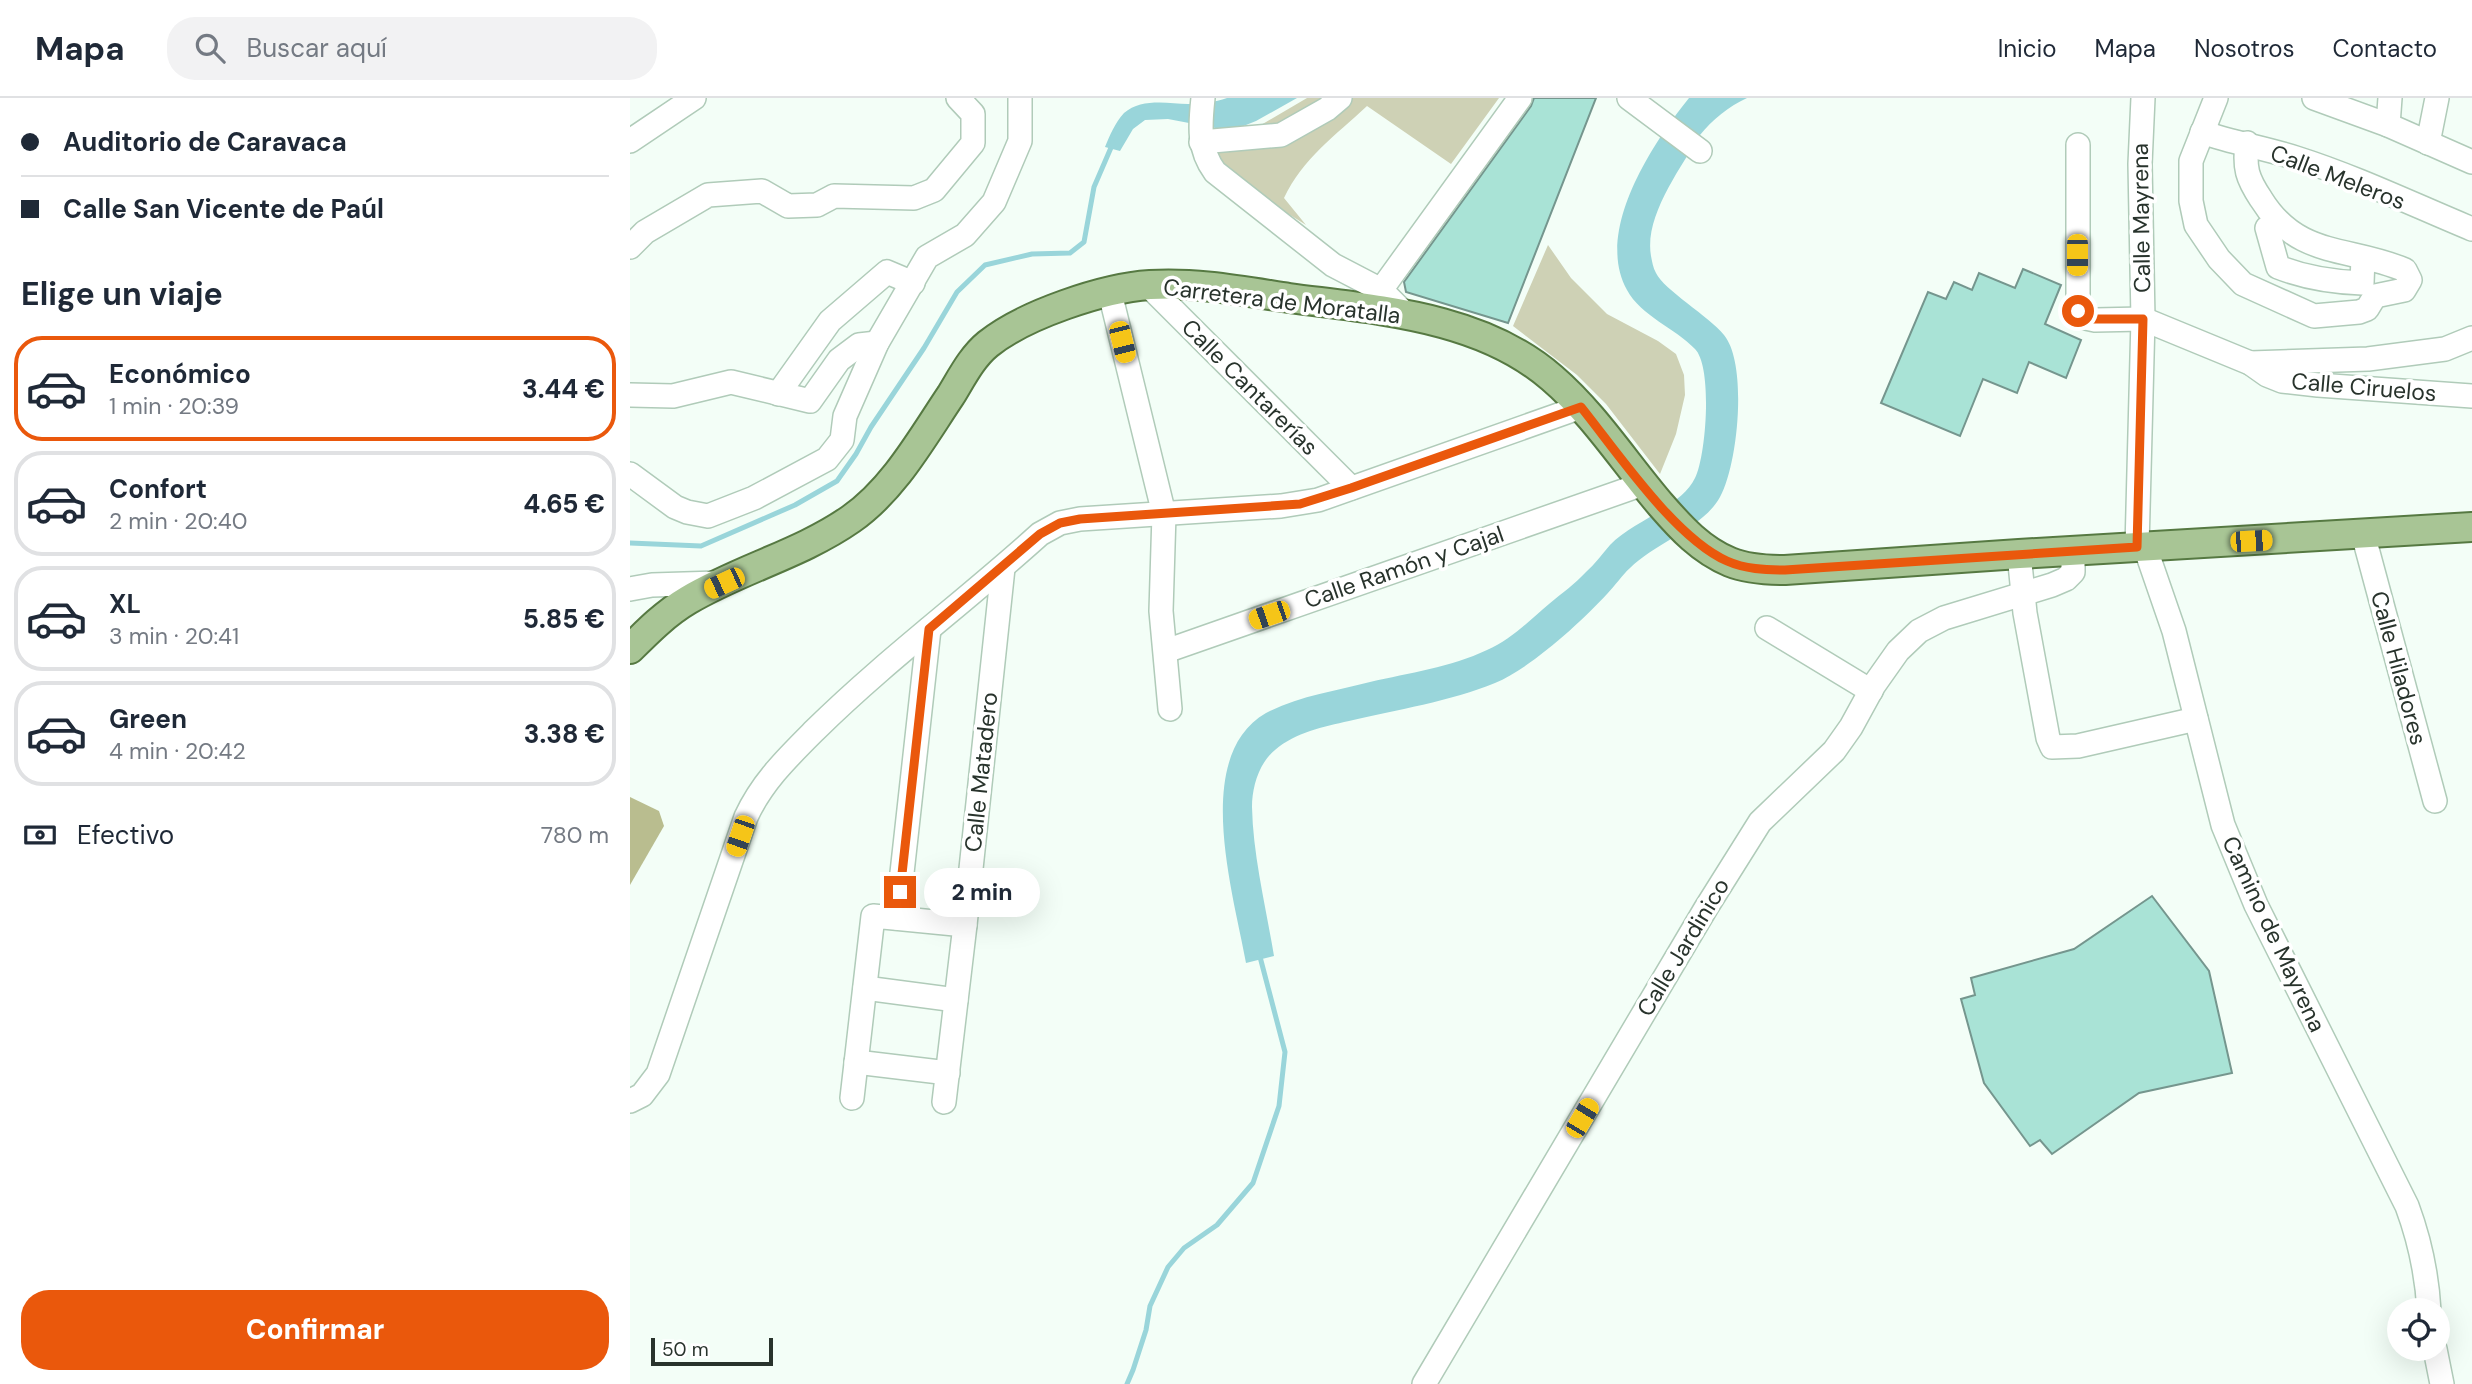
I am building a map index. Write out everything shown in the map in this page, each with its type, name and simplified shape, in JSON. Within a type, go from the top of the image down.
[{"type":"main road","name":"Carretera de Moratalla","points":[[630,649],[650,628],[691,598],[827,534],[853,517],[876,497],[914,451],[984,347],[1002,334],[1037,316],[1110,293],[1148,285],[1217,288],[1338,300],[1374,300],[1407,316],[1469,332],[1507,348],[1550,376],[1581,407],[1647,490],[1695,541],[1729,562],[1749,568],[1770,570],[2472,527]]},
{"type":"street","points":[[630,141],[694,98]]},
{"type":"street","points":[[630,247],[645,232],[708,195],[762,191],[789,206],[817,205],[834,196],[914,198],[934,190],[973,143],[973,114],[958,98]]},
{"type":"street","points":[[630,474],[676,507],[708,516],[736,507],[827,459],[842,440],[845,416],[877,343],[927,257],[965,235],[994,202],[1020,141],[1020,98]]},
{"type":"street","points":[[1340,98],[1327,109],[1281,135],[1202,117],[1206,160],[1215,172],[1333,265],[1359,279],[1374,300],[1520,98]]},
{"type":"street","points":[[1629,98],[1700,151]]},
{"type":"street","name":"Calle Mayrena","points":[[2141,547],[2143,319],[2140,164],[2143,98]]},
{"type":"street","points":[[2216,98],[2191,161],[2191,201],[2196,225],[2219,259],[2243,284],[2314,316],[2359,312],[2367,309],[2375,296],[2404,290],[2410,279],[2405,270],[2313,245],[2294,236],[2266,207],[2251,183],[2245,164],[2247,144]]},
{"type":"street","points":[[2314,98],[2388,125],[2472,162]]},
{"type":"street","points":[[2388,125],[2390,98]]},
{"type":"street","points":[[2428,143],[2437,98]]},
{"type":"street","name":"Calle Meleros","points":[[2202,132],[2296,158],[2345,175],[2472,229]]},
{"type":"street","points":[[2078,145],[2078,311],[2086,319],[2143,319]]},
{"type":"street","points":[[2267,228],[2278,267],[2301,276],[2362,283],[2363,258]]},
{"type":"street","points":[[1333,265],[1338,300]]},
{"type":"street","points":[[778,394],[830,321],[887,272],[913,283]]},
{"type":"street","points":[[1338,300],[1343,285],[1359,279]]},
{"type":"street","name":"Calle Cantarerías","points":[[1148,285],[1351,488]]},
{"type":"street","points":[[1110,293],[1164,514],[1161,611],[1170,709]]},
{"type":"street","name":"Calle Ciruelos","points":[[2143,319],[2250,363],[2318,385],[2472,396]]},
{"type":"street","points":[[2274,370],[2445,349],[2472,338]]},
{"type":"street","points":[[630,395],[673,396],[732,382],[810,401],[839,360],[859,345],[877,343]]},
{"type":"street","points":[[630,1101],[642,1095],[658,1074],[746,817],[758,792],[833,713],[1040,534],[1060,523],[1080,519],[1281,506],[1318,499],[1581,407]]},
{"type":"street","name":"Calle Ramón y Cajal","points":[[1166,651],[1647,490]]},
{"type":"street","name":"Calle Hiladores","points":[[2363,534],[2435,801]]},
{"type":"street","name":"Camino de Mayrena","points":[[2141,547],[2174,631],[2223,825],[2256,905],[2407,1206],[2420,1239],[2429,1298]]},
{"type":"street","name":"Calle Jardinico","points":[[1424,1384],[1747,839],[1772,807],[1834,751],[1898,651],[1919,631],[1944,618],[2052,585],[2072,575],[2073,551]]},
{"type":"street","points":[[2019,554],[2022,595],[2048,738],[2052,747],[2078,746],[2196,719]]},
{"type":"street","name":"Calle Matadero","points":[[944,1102],[1003,568]]},
{"type":"street","points":[[630,589],[652,585],[724,583]]},
{"type":"street","points":[[1768,628],[1871,691]]},
{"type":"street","points":[[897,918],[929,629]]},
{"type":"street","points":[[852,1098],[873,916],[965,925]]},
{"type":"street","points":[[865,988],[956,1000]]},
{"type":"street","points":[[856,1062],[948,1073]]},
{"type":"street","points":[[2437,1361],[2442,1384]]},
{"type":"green space","points":[[1307,98],[1499,98],[1451,164],[1367,106],[1310,159],[1284,198],[1306,225],[1240,181],[1219,159],[1212,146],[1254,129]]},
{"type":"green space","points":[[1548,245],[1571,278],[1607,314],[1658,341],[1676,354],[1684,375],[1685,395],[1676,434],[1660,474],[1606,404],[1577,375],[1513,326]]},
{"type":"green space","points":[[630,797],[659,811],[664,826],[630,885]]},
{"type":"water","points":[[1227,98],[1297,98],[1256,121],[1231,131],[1168,119],[1145,120],[1133,129],[1120,151],[1105,147],[1124,113],[1138,105],[1154,102],[1198,104]]},
{"type":"water","points":[[1689,98],[1747,98],[1721,114],[1700,135],[1658,209],[1650,241],[1653,264],[1661,280],[1717,328],[1731,349],[1736,368],[1738,415],[1732,462],[1720,497],[1702,518],[1640,559],[1596,606],[1554,644],[1509,676],[1461,695],[1310,731],[1283,744],[1269,755],[1253,791],[1252,807],[1257,863],[1274,956],[1246,963],[1227,865],[1223,829],[1224,793],[1230,761],[1243,733],[1266,713],[1291,702],[1444,665],[1496,646],[1577,581],[1620,536],[1679,497],[1695,478],[1705,433],[1706,392],[1701,359],[1695,349],[1649,315],[1633,299],[1619,267],[1618,241],[1632,189],[1659,139]]},
{"type":"building","points":[[1534,98],[1596,98],[1508,323],[1406,292],[1404,282],[1531,106]]},
{"type":"building","points":[[2023,269],[2061,285],[2045,324],[2081,340],[2066,378],[2029,362],[2017,393],[1983,379],[1960,436],[1881,403],[1928,292],[1946,299],[1954,282],[1972,290],[1979,273],[2015,288]]},
{"type":"building","points":[[2152,896],[2209,971],[2232,1073],[2139,1093],[2052,1154],[2040,1140],[2030,1146],[1984,1083],[1961,999],[1975,995],[1971,978],[2074,949]]},
{"type":"waterway","points":[[630,543],[701,546],[795,505],[837,481],[924,348],[957,292],[985,265],[1032,254],[1070,253],[1084,242],[1094,187],[1113,143]]},
{"type":"waterway","points":[[1127,1384],[1146,1330],[1150,1306],[1168,1267],[1184,1248],[1217,1225],[1253,1183],[1279,1106],[1285,1052],[1259,953]]},
{"type":"route","points":[[900,892],[929,629],[1051,526],[1080,519],[1300,504],[1581,407],[1685,532],[1712,553],[1739,565],[1785,570],[2137,547],[2143,319],[2086,319],[2081,317],[2078,311]]}]
